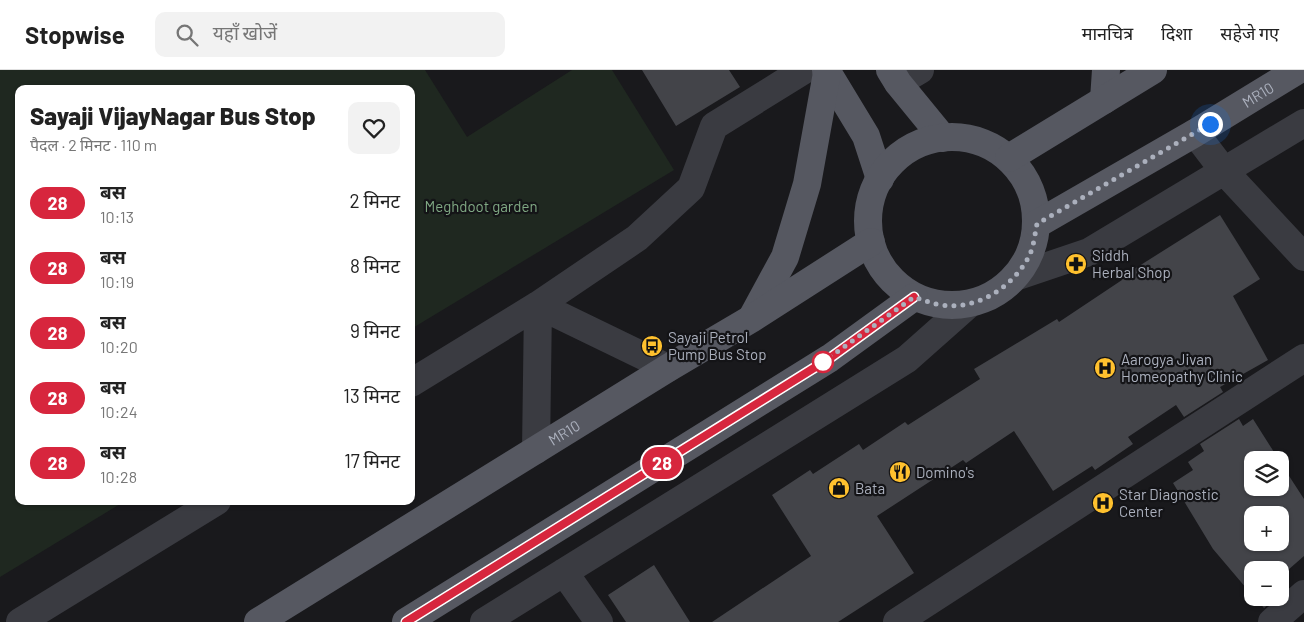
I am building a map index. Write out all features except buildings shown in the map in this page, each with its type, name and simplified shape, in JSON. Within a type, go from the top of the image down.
[{"type":"main road","points":[[1104,100],[1106,70]]},
{"type":"main road","points":[[1009,158],[1153,70]]},
{"type":"main road","name":"MR10","points":[[1037,224],[1195,133],[1298,70]]},
{"type":"main road","points":[[819,71],[866,136],[880,179]]},
{"type":"main road","points":[[751,319],[785,257],[807,184],[819,71]]},
{"type":"main road","points":[[903,74],[943,138]]},
{"type":"main road","points":[[943,138],[967,138],[989,145],[1009,158],[1025,177],[1034,199],[1037,224],[1031,253],[1015,278],[995,294],[969,304],[941,305],[914,297],[895,283],[880,264],[871,242],[868,220],[871,199],[880,179],[896,158],[918,144],[943,138]]},
{"type":"main road","name":"MR10","points":[[258,622],[668,368],[751,319],[871,242]]},
{"type":"main road","points":[[406,622],[830,358],[914,297]]},
{"type":"street","points":[[415,381],[538,305],[637,238],[691,188],[714,126],[819,71]]},
{"type":"street","points":[[1015,278],[1089,252],[1304,123]]},
{"type":"street","points":[[1195,133],[1224,171],[1304,257]]},
{"type":"street","points":[[484,622],[907,359],[969,304]]},
{"type":"street","points":[[538,305],[668,368]]},
{"type":"street","points":[[536,450],[538,305]]},
{"type":"street","points":[[897,622],[1304,358]]},
{"type":"street","points":[[20,622],[210,505]]},
{"type":"street","points":[[564,572],[598,622]]},
{"type":"street","points":[[1272,622],[1304,594]]},
{"type":"green space","name":"Meghdoot garden","points":[[0,70],[425,70],[467,137],[572,70],[612,70],[674,170],[415,327],[415,85],[15,85],[15,505],[118,505],[0,577]]},
{"type":"bus line","name":"28","points":[[406,622],[830,358],[914,297]]},
{"type":"place","name":"Siddh Herbal Shop","points":[[1076,264]]},
{"type":"place","name":"Sayaji Petrol Pump Bus Stop","points":[[652,346]]},
{"type":"place","name":"Aarogya Jivan Homeopathy Clinic","points":[[1105,368]]},
{"type":"place","name":"Domino's","points":[[900,472]]},
{"type":"place","name":"Bata","points":[[839,488]]},
{"type":"place","name":"Star Diagnostic Center","points":[[1103,503]]},
{"type":"route","points":[[823,362],[914,297],[941,305],[969,304],[995,294],[1015,278],[1031,253],[1037,224],[1210,124]]}]
